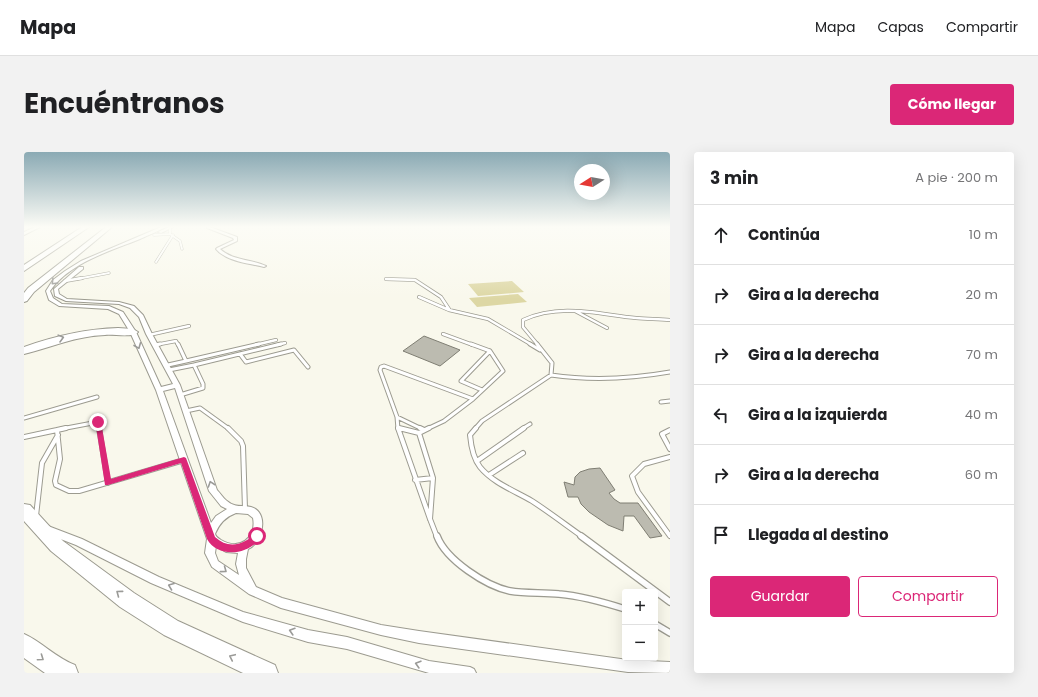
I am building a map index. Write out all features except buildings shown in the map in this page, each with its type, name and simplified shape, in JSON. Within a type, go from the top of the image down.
[{"type":"highway","points":[[24,269],[50,251]]},
{"type":"highway","points":[[30,280],[72,251]]},
{"type":"highway","points":[[24,298],[31,290],[78,251]]},
{"type":"highway","points":[[24,351],[58,338],[83,333],[109,330],[133,332]]},
{"type":"highway","points":[[30,515],[57,546],[127,600],[171,628],[267,673]]},
{"type":"highway","points":[[24,645],[62,672]]},
{"type":"street","points":[[104,251],[66,272],[49,287],[48,291],[51,299],[60,304],[115,310],[121,313],[133,332],[159,390],[211,536],[219,546],[226,549],[244,547],[251,542],[260,529],[257,517],[224,504],[213,491],[177,385],[149,335],[141,316],[132,307],[119,303],[84,302],[57,295],[56,289],[75,272],[114,251]]},
{"type":"street","points":[[219,251],[225,255],[264,266]]},
{"type":"street","points":[[66,272],[75,272]]},
{"type":"street","points":[[159,390],[177,385]]},
{"type":"street","points":[[241,510],[227,513],[219,518],[211,536],[210,553],[215,564],[253,592],[282,603],[381,630],[628,666],[670,668]]},
{"type":"street","points":[[30,515],[79,542],[155,580],[243,616],[308,636],[347,643],[429,667],[470,673]]},
{"type":"street","points":[[244,547],[239,565],[253,592]]},
{"type":"lane","points":[[156,262],[161,251]]},
{"type":"lane","points":[[64,282],[109,273]]},
{"type":"lane","points":[[386,279],[415,280],[441,297],[449,310]]},
{"type":"lane","points":[[419,296],[449,310],[488,319],[543,352]]},
{"type":"lane","points":[[551,375],[552,363],[523,327],[523,320],[532,314],[546,311],[574,311],[670,320]]},
{"type":"lane","points":[[574,311],[607,328]]},
{"type":"lane","points":[[149,335],[189,326]]},
{"type":"lane","points":[[398,428],[419,433],[444,421],[473,399],[503,371],[490,351],[443,334]]},
{"type":"lane","points":[[168,368],[186,361],[276,340]]},
{"type":"lane","points":[[155,345],[176,341],[186,361]]},
{"type":"lane","points":[[168,368],[194,365],[285,343]]},
{"type":"lane","points":[[240,354],[246,362],[294,350],[308,367]]},
{"type":"lane","points":[[482,390],[460,381],[490,351]]},
{"type":"lane","points":[[180,395],[203,388],[203,384],[194,365]]},
{"type":"lane","points":[[473,399],[389,366],[381,367],[380,370],[397,417],[398,428],[415,480],[440,542],[459,565],[480,578],[510,591],[560,594],[592,599],[622,608]]},
{"type":"lane","points":[[670,372],[628,379],[600,380],[551,375],[482,421],[470,435],[472,450],[477,461],[489,476],[538,505],[599,548],[670,602]]},
{"type":"lane","points":[[24,418],[97,397]]},
{"type":"lane","points":[[661,402],[670,401]]},
{"type":"lane","points":[[186,411],[200,408],[242,442],[244,457],[243,496],[241,510]]},
{"type":"lane","points":[[397,417],[424,430]]},
{"type":"lane","points":[[24,436],[57,432],[98,422],[108,483]]},
{"type":"lane","points":[[477,461],[530,424]]},
{"type":"lane","points":[[670,430],[662,434],[670,449]]},
{"type":"lane","points":[[57,432],[60,459],[56,485],[69,492],[108,483],[184,460]]},
{"type":"lane","points":[[30,515],[42,463],[57,432]]},
{"type":"lane","points":[[419,433],[433,478],[430,519]]},
{"type":"lane","points":[[489,476],[523,453]]},
{"type":"lane","points":[[670,457],[647,462],[637,468],[632,476],[638,492],[670,536]]},
{"type":"lane","points":[[415,480],[433,478]]},
{"type":"lane","points":[[657,625],[670,633]]},
{"type":"shaded area","points":[[512,281],[524,292],[478,296],[468,284]]},
{"type":"shaded area","points":[[518,294],[527,302],[477,307],[469,298]]},
{"type":"route","points":[[98,422],[108,483],[184,460],[212,539],[219,546],[226,549],[235,549],[244,547],[257,536]]}]
